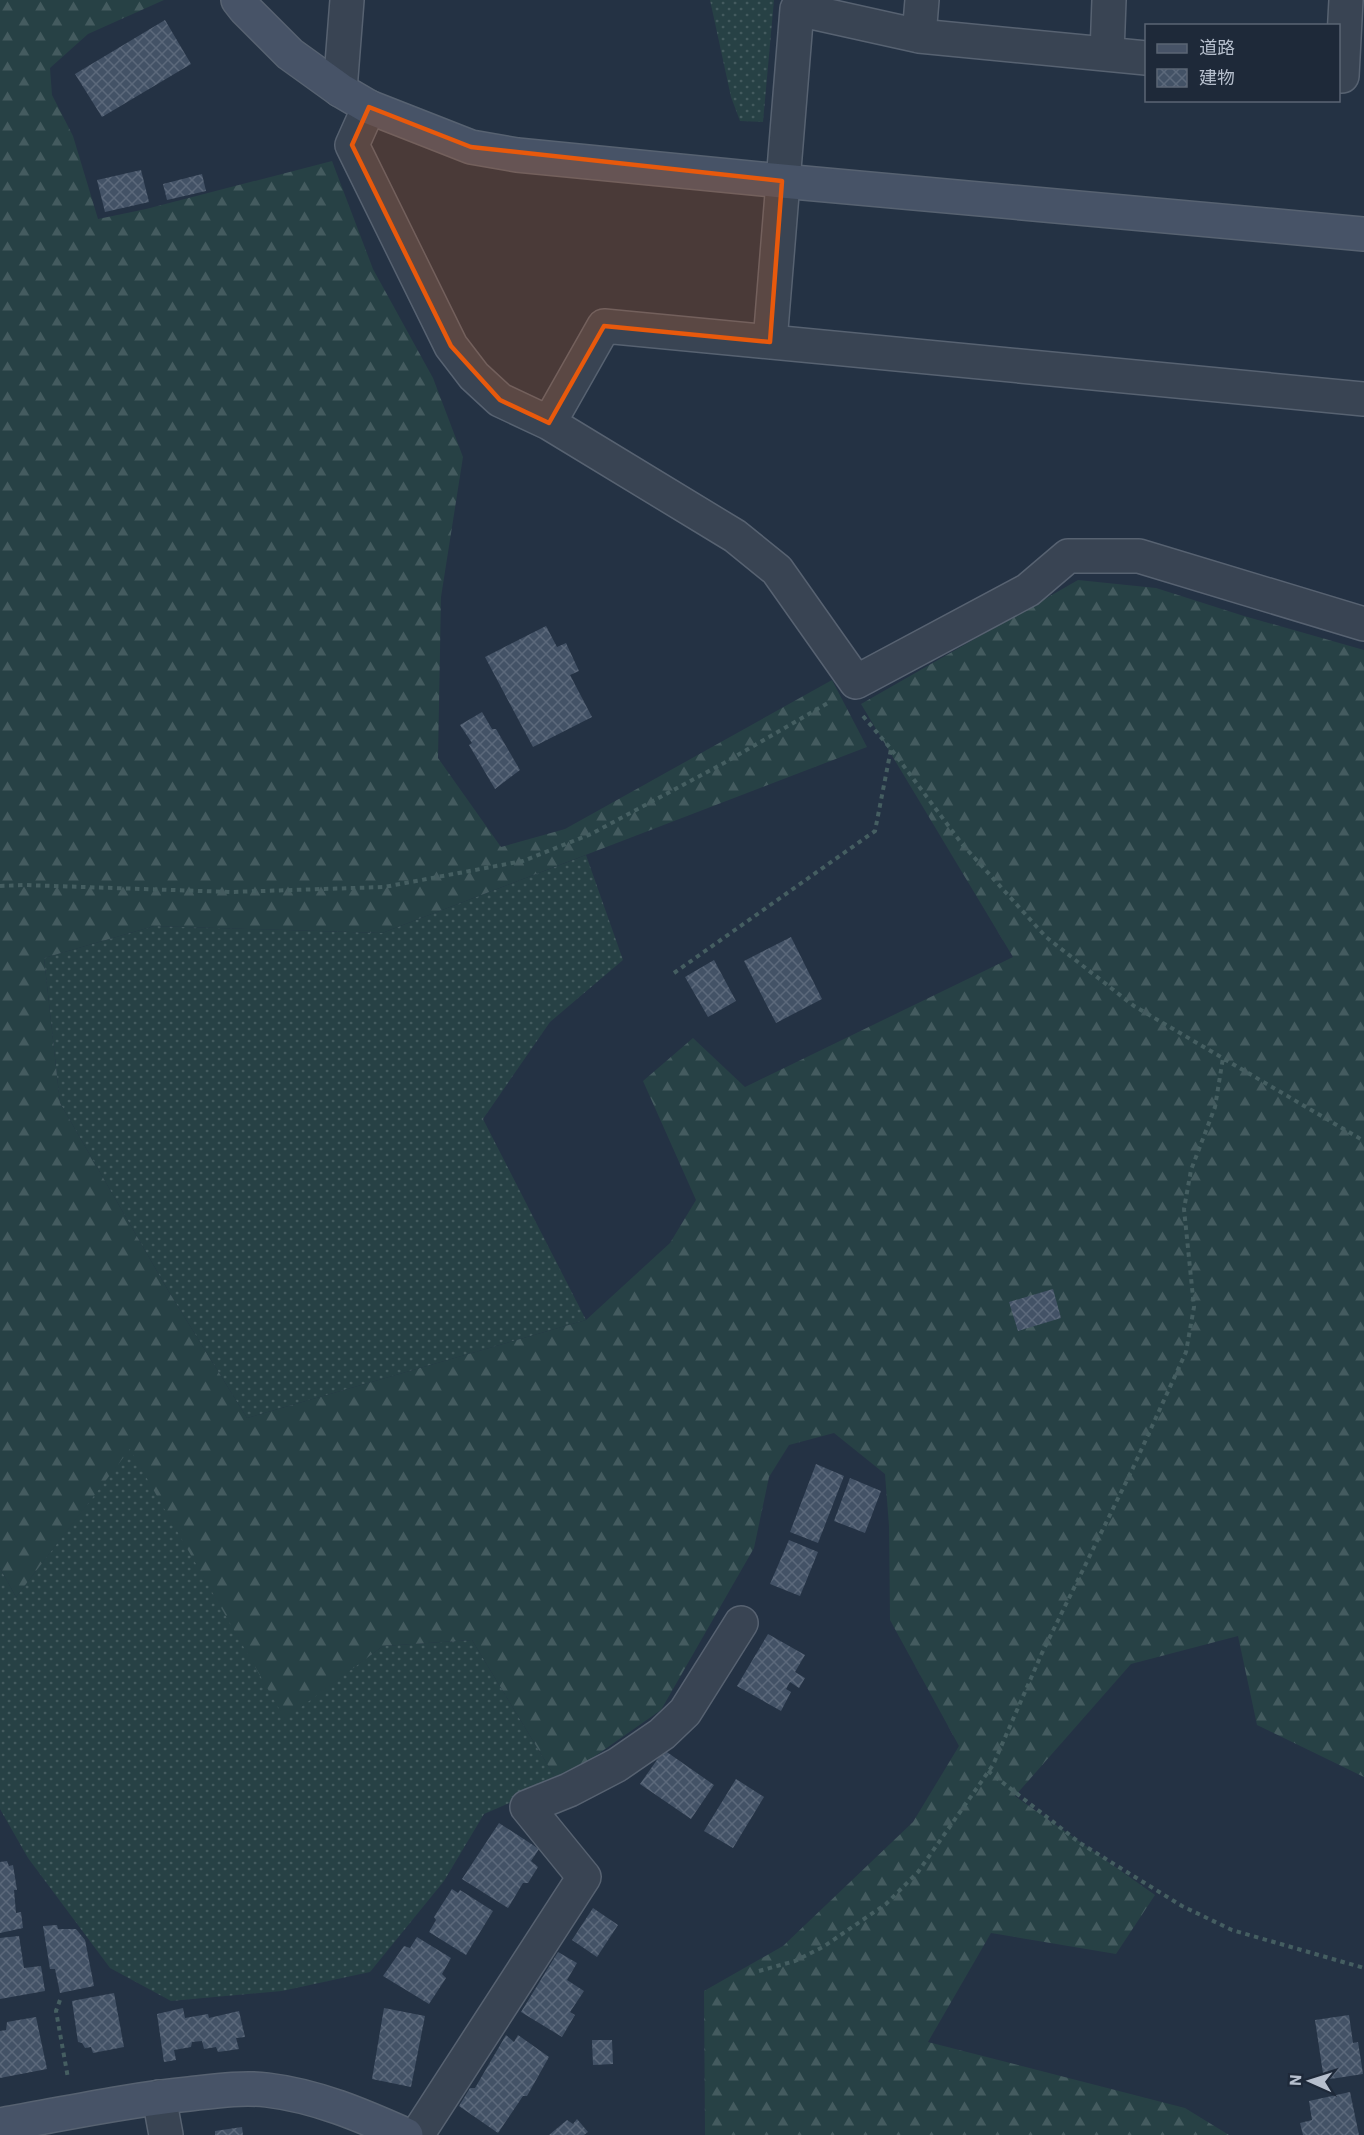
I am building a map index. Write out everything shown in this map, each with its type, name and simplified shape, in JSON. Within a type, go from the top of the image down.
[{"type":"street","points":[[238,0],[290,54],[340,90],[369,107],[471,147],[518,155],[782,181],[1364,234]]},
{"type":"street","points":[[340,90],[347,0]]},
{"type":"street","points":[[919,36],[922,0]]},
{"type":"street","points":[[1107,54],[1109,0]]},
{"type":"street","points":[[1346,0],[1348,77]]},
{"type":"street","points":[[770,342],[797,9],[919,36],[1145,58]]},
{"type":"street","points":[[369,107],[352,145],[451,346],[474,376],[500,400],[549,423],[735,536],[777,570],[854,686],[1029,590],[1068,556],[1139,556],[1364,624]]},
{"type":"street","points":[[549,423],[604,326],[1364,399]]},
{"type":"street","points":[[417,2135],[584,1878],[527,1807],[569,1790],[617,1765],[662,1734],[685,1712],[741,1623]]},
{"type":"street","points":[[0,2125],[159,2097],[222,2090],[265,2090],[325,2102],[406,2135]]},
{"type":"street","points":[[159,2097],[166,2135]]},
{"type":"path","points":[[854,686],[853,704],[891,748],[962,844],[1046,937],[1134,1006],[1364,1141]]},
{"type":"path","points":[[0,886],[231,892],[384,887],[523,861],[591,834],[724,763],[854,686]]},
{"type":"path","points":[[674,973],[875,831],[891,748]]},
{"type":"path","points":[[759,1971],[795,1961],[823,1947],[886,1904],[918,1872],[988,1771],[1186,1352],[1194,1307],[1184,1209],[1191,1170],[1215,1107],[1223,1058]]},
{"type":"path","points":[[988,1771],[1080,1842],[1182,1906],[1232,1930],[1364,1968]]},
{"type":"path","points":[[60,2000],[56,2011],[69,2088]]},
{"type":"highlighted area","points":[[369,107],[471,147],[782,181],[770,342],[604,326],[549,423],[500,400],[451,346],[352,145]]},
{"type":"green space","points":[[0,0],[164,0],[88,34],[50,68],[52,95],[73,136],[98,219],[146,209],[332,161],[373,269],[433,378],[463,457],[441,597],[438,758],[501,847],[565,829],[832,680],[867,747],[382,933],[154,926],[44,958],[60,1103],[169,1292],[247,1418],[586,1320],[670,1243],[696,1200],[643,1081],[693,1038],[745,1087],[1013,957],[861,704],[1078,580],[1156,588],[1364,650],[1364,1777],[1257,1725],[1238,1636],[1131,1664],[1015,1796],[1155,1895],[1116,1954],[991,1933],[928,2042],[1185,2108],[1229,2135],[705,2135],[704,1991],[783,1946],[913,1822],[959,1746],[890,1620],[889,1526],[885,1474],[834,1433],[789,1445],[769,1477],[754,1548],[661,1710],[558,1782],[472,1640],[383,1646],[285,1719],[130,1449],[16,1597],[0,1568]]},
{"type":"green space","points":[[710,0],[774,0],[763,122],[740,121],[731,97]]},
{"type":"green space","points":[[586,855],[623,960],[550,1022],[483,1119],[586,1320],[247,1418],[169,1292],[60,1103],[44,958],[154,926],[382,933]]},
{"type":"green space","points":[[130,1448],[285,1718],[383,1646],[472,1640],[558,1782],[484,1814],[444,1881],[370,1972],[282,1991],[171,2001],[110,1968],[28,1858],[0,1809],[0,1568],[16,1597]]},
{"type":"building","points":[[165,20],[191,64],[102,117],[75,74]]},
{"type":"building","points":[[141,170],[149,202],[105,212],[97,180]]},
{"type":"building","points":[[202,174],[206,191],[167,200],[163,184]]},
{"type":"building","points":[[546,626],[557,647],[566,643],[579,671],[570,675],[592,717],[533,747],[485,657]]},
{"type":"building","points":[[482,712],[492,729],[496,729],[520,770],[495,789],[469,745],[472,743],[460,725]]},
{"type":"building","points":[[791,937],[822,999],[776,1023],[744,961]]},
{"type":"building","points":[[714,960],[736,1001],[708,1017],[685,977]]},
{"type":"building","points":[[1053,1289],[1061,1318],[1018,1331],[1009,1302]]},
{"type":"building","points":[[816,1464],[844,1476],[818,1543],[790,1532]]},
{"type":"building","points":[[850,1478],[881,1491],[865,1533],[834,1521]]},
{"type":"building","points":[[789,1540],[818,1552],[800,1596],[770,1584]]},
{"type":"building","points":[[768,1634],[805,1655],[795,1672],[805,1678],[799,1688],[790,1682],[786,1689],[791,1692],[781,1711],[737,1686]]},
{"type":"building","points":[[664,1750],[714,1785],[691,1819],[640,1784]]},
{"type":"building","points":[[736,1779],[764,1797],[733,1848],[704,1831]]},
{"type":"building","points":[[499,1823],[539,1849],[531,1861],[538,1867],[528,1883],[523,1883],[508,1908],[462,1879]]},
{"type":"building","points":[[7,1861],[9,1866],[13,1865],[17,1890],[14,1890],[16,1913],[21,1912],[23,1928],[0,1933],[0,1862]]},
{"type":"building","points":[[452,1889],[458,1893],[460,1890],[493,1911],[466,1955],[429,1932],[436,1920],[434,1917]]},
{"type":"building","points":[[593,1908],[618,1925],[597,1957],[572,1940]]},
{"type":"building","points":[[57,1925],[58,1929],[76,1929],[85,1940],[94,1986],[60,1993],[55,1969],[50,1969],[43,1926]]},
{"type":"building","points":[[19,1936],[24,1968],[41,1966],[45,1991],[0,1999],[0,1938]]},
{"type":"building","points":[[417,1937],[451,1958],[442,1974],[446,1978],[429,2004],[383,1976],[404,1946],[410,1948]]},
{"type":"building","points":[[558,1952],[577,1963],[567,1980],[584,1991],[570,2012],[575,2015],[562,2037],[521,2012]]},
{"type":"building","points":[[114,1993],[124,2047],[93,2053],[91,2047],[85,2048],[82,2043],[78,2042],[72,2001]]},
{"type":"building","points":[[183,2008],[185,2018],[208,2014],[209,2018],[239,2011],[245,2037],[236,2038],[239,2049],[218,2052],[216,2047],[204,2049],[202,2041],[192,2042],[191,2047],[174,2050],[176,2060],[164,2062],[157,2014]]},
{"type":"building","points":[[384,2008],[425,2016],[411,2087],[372,2079]]},
{"type":"building","points":[[1349,2015],[1353,2043],[1358,2042],[1363,2074],[1324,2080],[1315,2020]]},
{"type":"building","points":[[36,2017],[47,2069],[0,2078],[0,2031],[6,2030],[7,2022]]},
{"type":"building","points":[[506,2035],[514,2042],[518,2035],[549,2057],[527,2096],[523,2096],[498,2133],[459,2106],[470,2088],[475,2088]]},
{"type":"building","points":[[592,2040],[612,2040],[613,2064],[593,2065]]},
{"type":"building","points":[[1350,2092],[1359,2135],[1303,2135],[1300,2123],[1312,2120],[1309,2101]]},
{"type":"building","points":[[577,2119],[588,2132],[584,2135],[549,2135],[567,2120],[573,2124]]},
{"type":"building","points":[[242,2127],[243,2135],[215,2135],[215,2131]]}]
